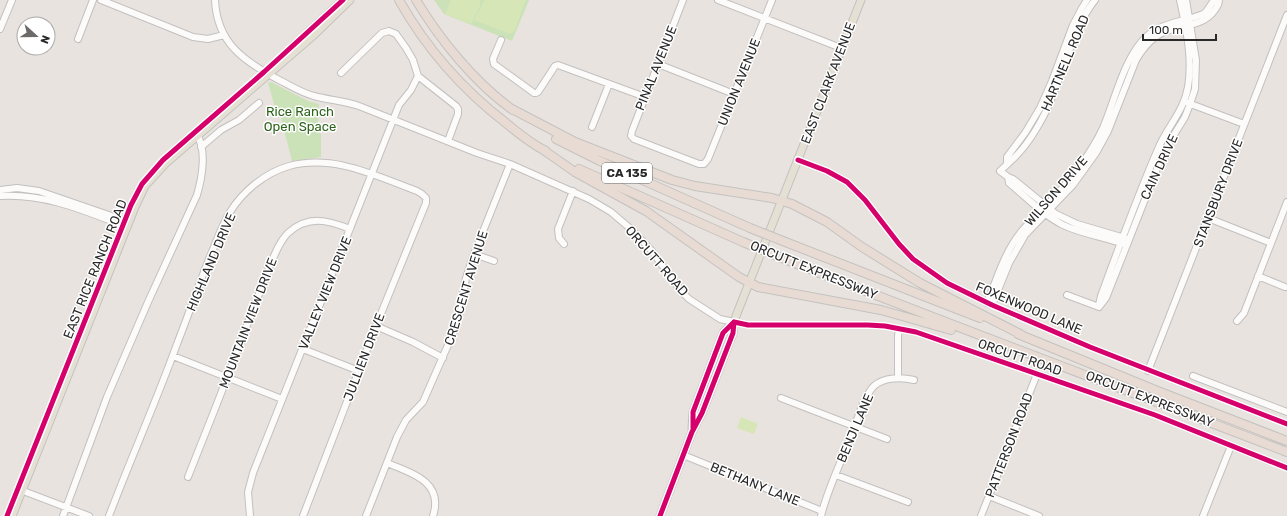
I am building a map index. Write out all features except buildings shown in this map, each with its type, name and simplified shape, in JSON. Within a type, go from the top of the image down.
[{"type":"highway","name":"ORCUTT EXPRESSWAY","points":[[399,0],[420,34],[453,76],[495,115],[542,149],[576,168],[782,258],[1287,452]]},
{"type":"highway","name":"ORCUTT EXPRESSWAY","points":[[416,0],[438,33],[461,61],[485,86],[510,108],[545,132],[569,146],[750,228],[1022,335],[1160,392],[1287,441]]},
{"type":"highway","points":[[510,108],[575,142],[672,180],[695,186],[782,200],[815,215],[897,270],[920,283],[1022,335]]},
{"type":"highway","points":[[542,149],[575,172],[646,211],[739,278],[758,287],[888,311],[1016,349]]},
{"type":"main road","points":[[266,73],[343,0]]},
{"type":"main road","points":[[266,73],[350,0]]},
{"type":"main road","name":"EAST CLARK AVENUE","points":[[660,516],[692,432],[702,413],[734,333],[734,322],[861,0]]},
{"type":"main road","name":"EAST RICE RANCH ROAD","points":[[126,224],[140,196],[152,177],[266,73]]},
{"type":"main road","name":"EAST RICE RANCH ROAD","points":[[7,516],[20,489],[142,184],[156,168],[266,73]]},
{"type":"main road","name":"EAST RICE RANCH ROAD","points":[[12,516],[20,489]]},
{"type":"street","points":[[0,29],[12,0]]},
{"type":"street","points":[[78,39],[93,0]]},
{"type":"street","points":[[101,0],[193,37],[208,39],[223,34],[218,20],[215,0]]},
{"type":"street","name":"PINAL AVENUE","points":[[631,136],[683,0]]},
{"type":"street","points":[[718,0],[842,48]]},
{"type":"street","name":"UNION AVENUE","points":[[631,136],[634,139],[685,160],[704,164],[708,159],[772,0]]},
{"type":"street","name":"HARTNELL ROAD","points":[[1088,0],[1082,8],[1045,112],[1030,137],[1012,160],[1007,162],[1000,171],[1013,179],[1062,224],[1074,230],[1124,241]]},
{"type":"street","name":"HARTNELL ROAD","points":[[1076,26],[1095,0]]},
{"type":"street","name":"CAIN DRIVE","points":[[1067,295],[1099,307],[1101,296],[1148,181],[1185,117],[1188,103],[1195,89],[1196,60],[1180,0]]},
{"type":"street","name":"CAIN DRIVE","points":[[1186,0],[1187,22]]},
{"type":"street","points":[[1187,22],[1206,12],[1214,0]]},
{"type":"street","points":[[1187,22],[1206,20],[1211,16],[1219,4],[1219,0]]},
{"type":"street","name":"STANSBURY DRIVE","points":[[1148,371],[1287,17]]},
{"type":"street","name":"WILSON DRIVE","points":[[990,304],[1004,259],[1013,244],[1021,232],[1046,210],[1092,149],[1116,102],[1131,56],[1139,44],[1156,29],[1166,25],[1187,22]]},
{"type":"street","points":[[341,73],[382,33],[389,30],[396,34],[413,60],[418,76],[439,91],[456,106],[458,110],[458,114],[448,141]]},
{"type":"street","name":"ORCUTT ROAD","points":[[223,34],[244,59],[266,73],[306,94],[350,103],[510,164],[573,191],[600,205],[632,230],[651,250],[682,292],[720,319],[748,325],[868,325],[916,332],[1155,415],[1287,468]]},
{"type":"street","points":[[501,40],[493,59],[494,64],[534,93],[538,92],[555,66],[558,64],[645,97]]},
{"type":"street","points":[[658,64],[734,94]]},
{"type":"street","name":"VALLEY VIEW DRIVE","points":[[250,516],[248,492],[250,482],[399,105],[411,90],[418,76]]},
{"type":"street","points":[[592,127],[609,84]]},
{"type":"street","points":[[201,147],[221,130],[239,120],[258,103]]},
{"type":"street","points":[[1188,103],[1244,124]]},
{"type":"street","points":[[63,516],[74,482],[107,397],[148,302],[197,195],[203,167],[200,140],[197,135]]},
{"type":"street","name":"FOXENWOOD LANE","points":[[798,160],[827,171],[847,182],[865,200],[887,231],[913,259],[947,283],[990,304],[1148,371],[1287,424]]},
{"type":"street","name":"HIGHLAND DRIVE","points":[[110,516],[219,234],[233,209],[245,194],[273,172],[288,167],[313,162],[344,165],[417,191],[426,198]]},
{"type":"street","name":"CRESCENT AVENUE","points":[[366,516],[397,437],[406,420],[423,402],[455,329],[466,278],[474,254],[510,164]]},
{"type":"street","points":[[0,190],[22,188],[32,189],[53,195],[126,224]]},
{"type":"street","points":[[21,196],[20,192],[22,188]]},
{"type":"street","points":[[31,197],[33,193],[32,189]]},
{"type":"street","points":[[564,244],[559,238],[558,229],[573,191]]},
{"type":"street","points":[[0,196],[21,196],[54,201],[126,224]]},
{"type":"street","name":"JULLIEN DRIVE","points":[[303,516],[376,326],[426,204],[426,198]]},
{"type":"street","points":[[1237,321],[1244,313],[1287,202]]},
{"type":"street","points":[[1208,218],[1271,243]]},
{"type":"street","name":"MOUNTAIN VIEW DRIVE","points":[[188,477],[280,244],[287,234],[303,223],[314,221],[331,222],[350,229]]},
{"type":"street","points":[[474,254],[494,261]]},
{"type":"street","points":[[1258,276],[1285,287]]},
{"type":"street","points":[[376,326],[413,342],[443,358]]},
{"type":"street","points":[[898,378],[899,329]]},
{"type":"street","points":[[303,349],[359,371]]},
{"type":"street","points":[[173,356],[282,399]]},
{"type":"street","name":"PATTERSON ROAD","points":[[981,516],[1037,374]]},
{"type":"street","points":[[1193,376],[1287,412]]},
{"type":"street","name":"BENJI LANE","points":[[821,513],[871,389],[878,383],[898,378],[914,380]]},
{"type":"street","points":[[781,398],[887,439]]},
{"type":"street","points":[[1272,418],[1276,408]]},
{"type":"street","points":[[1203,516],[1231,446]]},
{"type":"street","name":"BETHANY LANE","points":[[683,456],[821,513]]},
{"type":"street","points":[[387,463],[425,481],[433,493],[436,502],[433,516]]},
{"type":"street","points":[[836,475],[908,502]]},
{"type":"street","points":[[20,489],[89,516]]},
{"type":"street","points":[[989,496],[1039,516]]},
{"type":"green space","points":[[434,0],[529,0],[512,41],[444,14]]},
{"type":"green space","points":[[451,0],[480,0],[480,6],[471,24],[445,14]]},
{"type":"green space","points":[[485,0],[526,0],[514,32],[510,34],[474,20]]},
{"type":"green space","name":"Rice Ranch Open Space","points":[[271,82],[308,101],[319,104],[318,132],[321,134],[321,157],[292,161],[281,118],[277,114],[268,83]]},
{"type":"green space","points":[[741,417],[758,424],[754,434],[737,428]]},
{"type":"cycle path","points":[[7,516],[131,205],[142,184],[163,160],[264,72],[343,0]]},
{"type":"cycle path","points":[[798,160],[827,171],[847,182],[865,200],[899,244],[913,259],[947,283],[992,305],[1090,347],[1287,424]]},
{"type":"cycle path","points":[[734,322],[748,325],[868,325],[885,326],[916,332],[1155,415],[1287,468]]},
{"type":"cycle path","points":[[693,428],[693,412],[723,333],[734,322]]},
{"type":"cycle path","points":[[660,516],[692,432],[702,413],[733,333],[734,322]]}]
